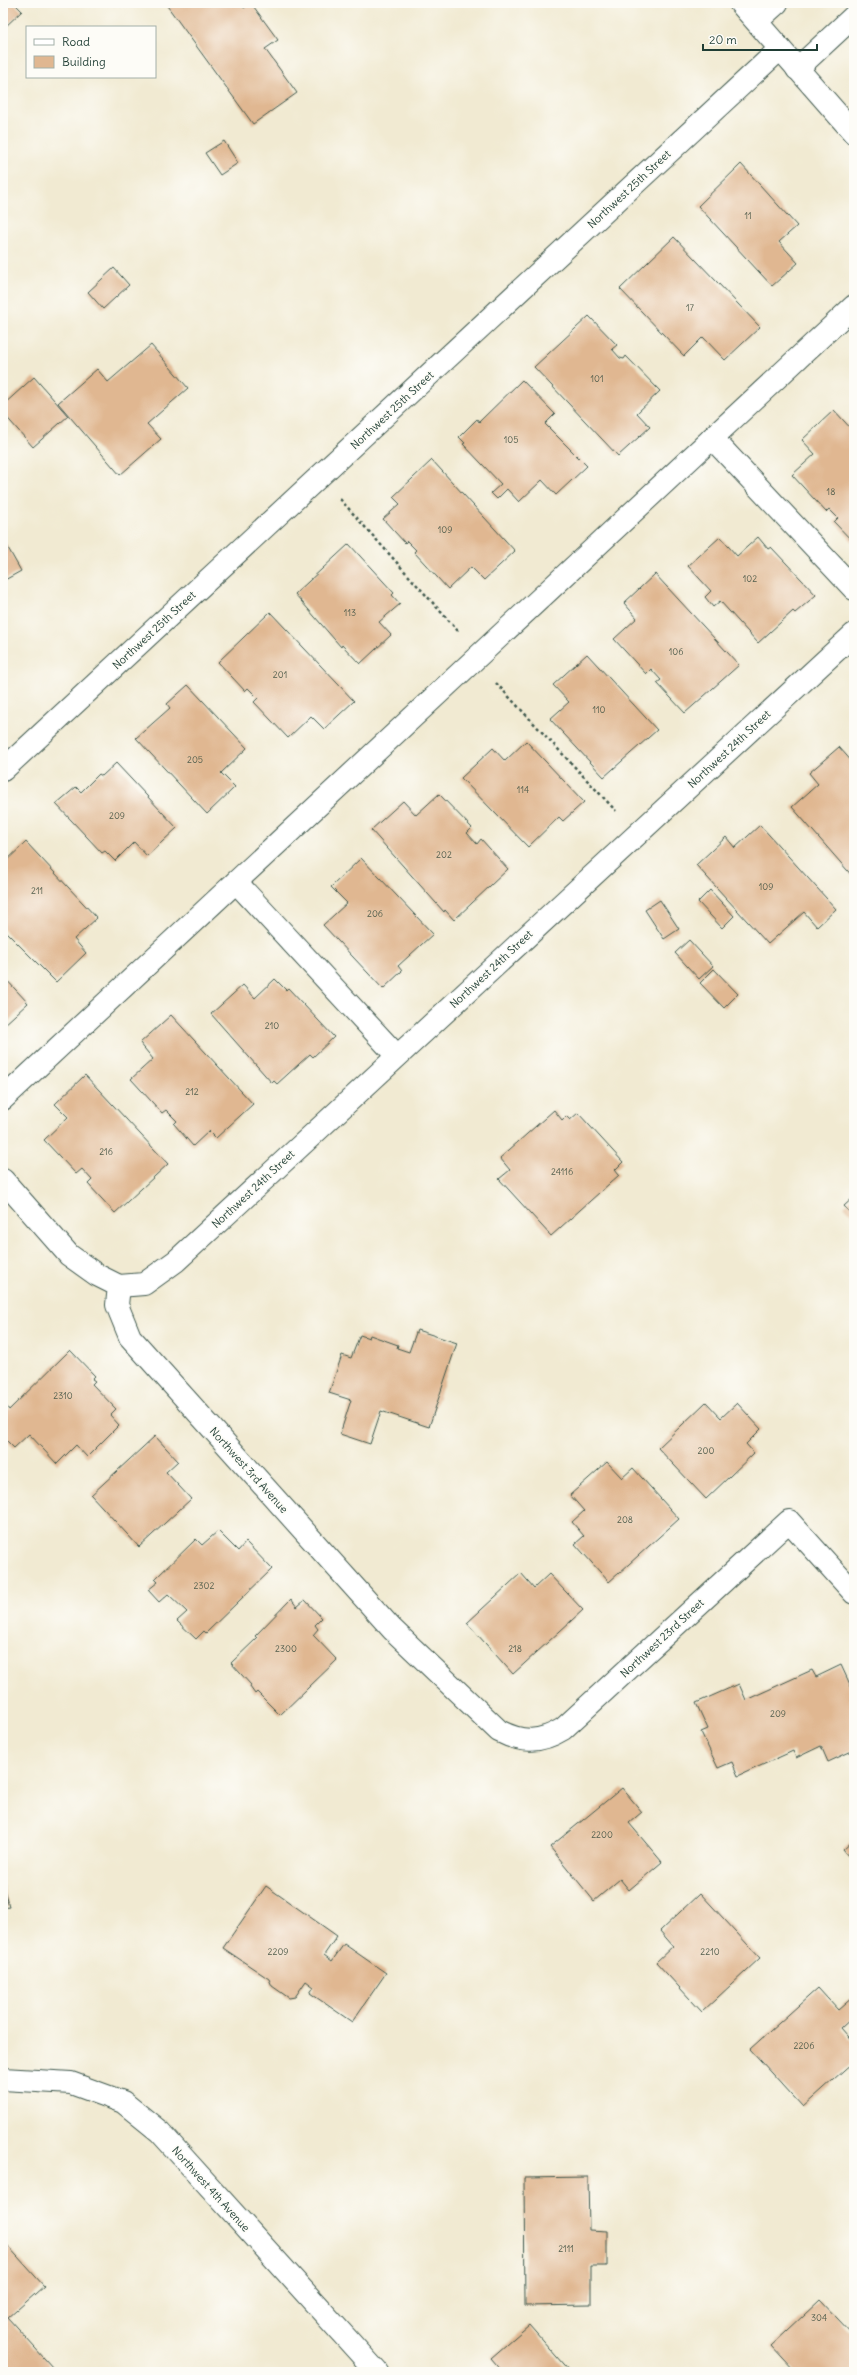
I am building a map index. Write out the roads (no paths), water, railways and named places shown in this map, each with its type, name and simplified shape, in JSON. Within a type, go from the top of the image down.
[{"type":"street","points":[[740,3],[854,133]]},
{"type":"street","points":[[757,21],[776,3]]},
{"type":"street","points":[[797,69],[854,16]]},
{"type":"street","name":"Northwest 25th Street","points":[[3,770],[780,49]]},
{"type":"street","points":[[3,1099],[854,306]]},
{"type":"street","points":[[712,438],[854,590]]},
{"type":"street","name":"Northwest 24th Street","points":[[119,1286],[144,1284],[176,1261],[854,634]]},
{"type":"street","points":[[236,882],[397,1056]]},
{"type":"street","points":[[3,1180],[70,1255],[97,1275],[119,1286]]},
{"type":"street","name":"Northwest 3rd Avenue","points":[[119,1286],[117,1305],[130,1337],[392,1629],[499,1731],[513,1738],[526,1740]]},
{"type":"street","name":"Northwest 23rd Street","points":[[526,1740],[540,1740],[563,1729],[789,1520],[854,1593]]},
{"type":"street","name":"Northwest 4th Avenue","points":[[3,2079],[71,2083],[123,2102],[160,2132],[377,2372]]}]
